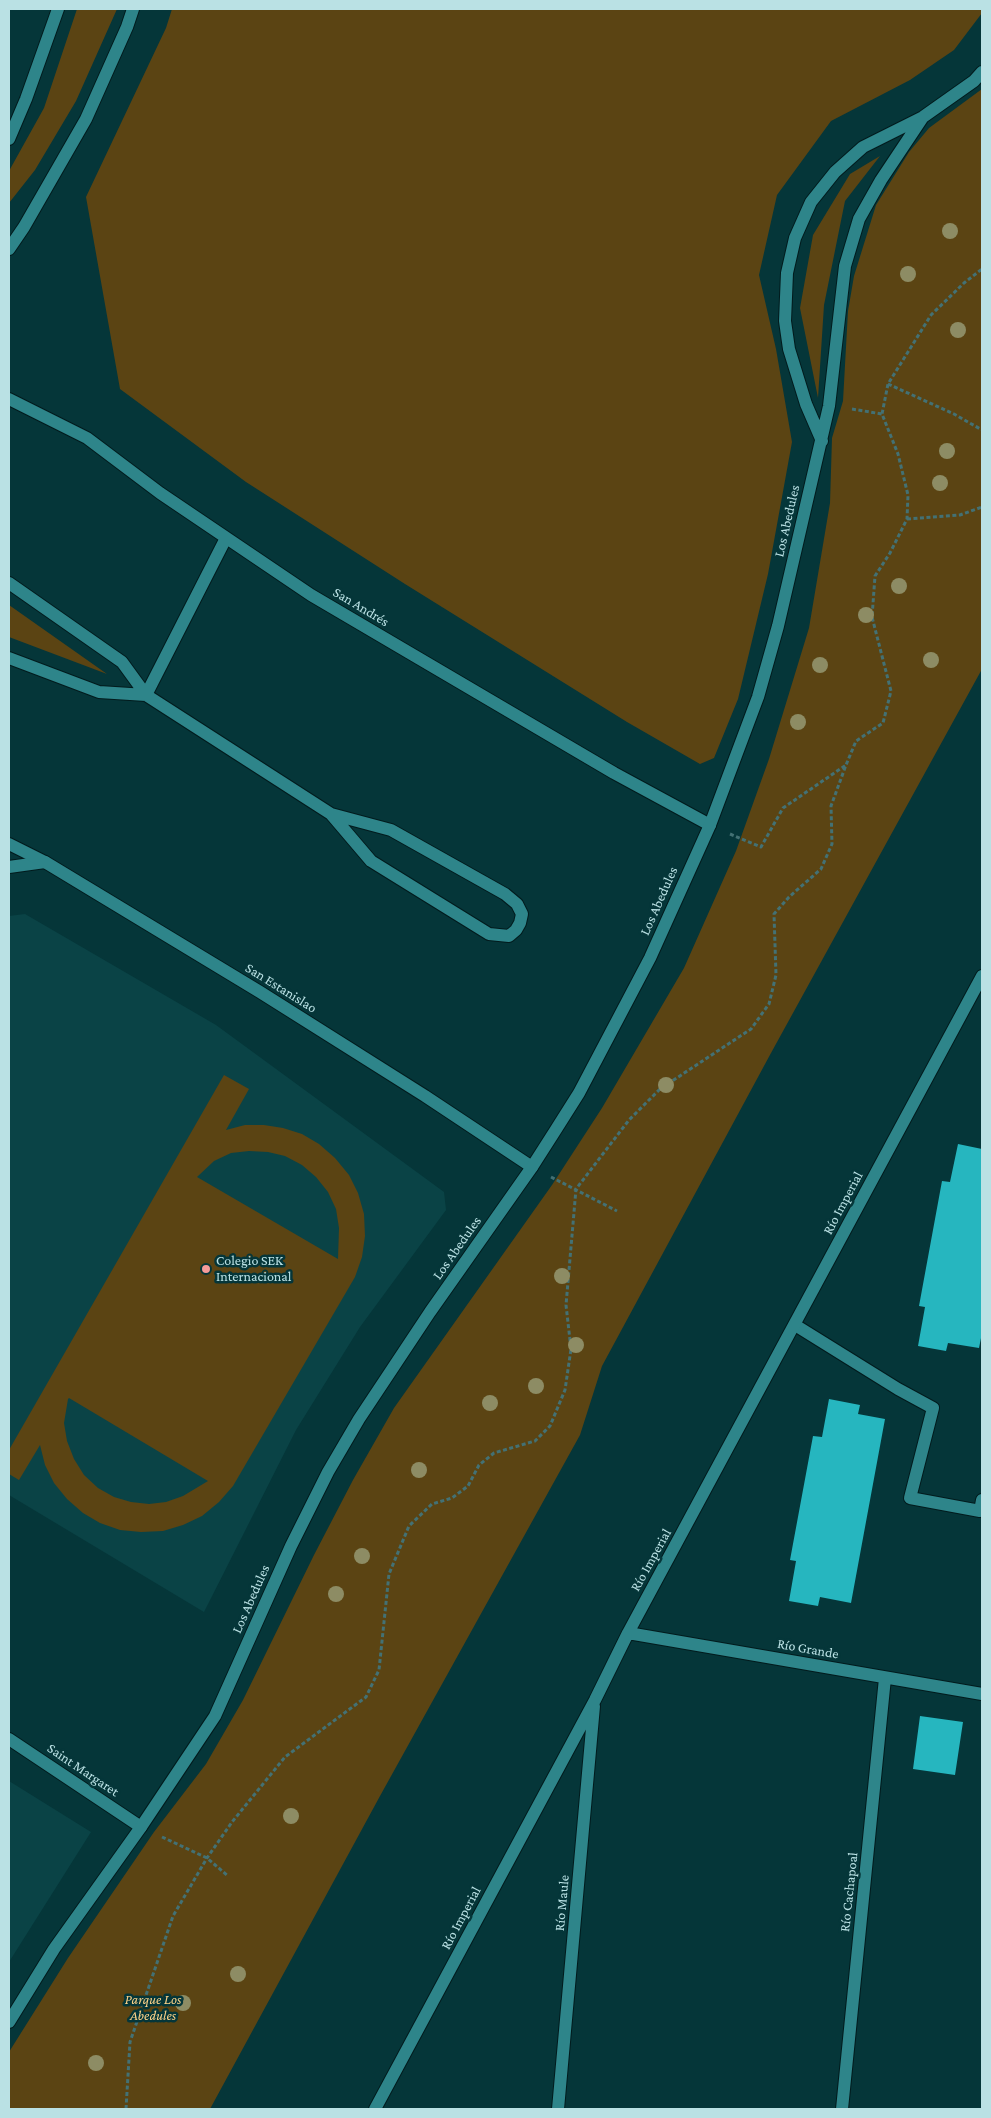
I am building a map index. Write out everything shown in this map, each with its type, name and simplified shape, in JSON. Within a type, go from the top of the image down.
[{"type":"street","points":[[9,139],[26,99],[58,9]]},
{"type":"street","points":[[9,249],[24,227],[86,119],[128,27],[133,9]]},
{"type":"street","name":"Los Abedules","points":[[822,441],[806,404],[789,349],[785,321],[787,274],[795,238],[811,202],[835,172],[863,147],[923,118],[974,81],[982,72]]},
{"type":"street","name":"Los Abedules","points":[[9,2022],[54,1949],[141,1827],[215,1716],[291,1546],[328,1472],[358,1419],[430,1312],[532,1167],[579,1093],[650,958],[710,824],[758,697],[778,626],[822,441],[829,406],[843,274],[859,219],[881,180],[923,118]]},
{"type":"street","name":"San Andrés","points":[[9,399],[87,438],[226,538],[311,595],[614,773],[710,824]]},
{"type":"street","points":[[146,695],[226,538]]},
{"type":"street","points":[[9,583],[122,662],[146,695],[331,814],[371,861],[489,934],[509,936],[516,930],[522,914],[517,904],[505,894],[391,830],[331,814]]},
{"type":"street","points":[[9,658],[99,692],[146,695]]},
{"type":"street","name":"San Estanislao","points":[[9,844],[45,862],[285,1008],[425,1096],[532,1167]]},
{"type":"street","points":[[9,867],[45,862]]},
{"type":"street","name":"Río Imperial","points":[[375,2109],[595,1700],[628,1633],[982,976]]},
{"type":"street","points":[[795,1325],[898,1389],[933,1408],[910,1498],[980,1511],[982,1500]]},
{"type":"street","name":"Río Grande","points":[[628,1633],[982,1694]]},
{"type":"street","name":"Río Cachapoal","points":[[842,2109],[885,1678]]},
{"type":"street","name":"Río Maule","points":[[558,2109],[595,1700]]},
{"type":"street","name":"Saint Margaret","points":[[9,1740],[141,1827]]},
{"type":"path","points":[[126,2109],[130,2042],[173,1916],[207,1858],[232,1822],[285,1757],[366,1697],[379,1670],[389,1574],[409,1526],[432,1504],[452,1498],[468,1486],[479,1465],[494,1453],[535,1441],[550,1426],[565,1390],[571,1349],[566,1305],[576,1190],[629,1120],[660,1089],[751,1029],[769,1004],[776,974],[774,914],[789,897],[821,869],[832,844],[831,806],[846,765],[856,741],[883,722],[891,691],[872,617],[875,576],[890,553],[907,519],[908,496],[898,454],[882,414],[888,384],[931,315],[964,283],[982,269]]},
{"type":"path","points":[[888,384],[954,414],[982,430]]},
{"type":"path","points":[[829,406],[882,414]]},
{"type":"path","points":[[907,519],[960,515],[982,507]]},
{"type":"path","points":[[710,824],[760,847],[783,808],[846,765]]},
{"type":"path","points":[[532,1167],[618,1211]]},
{"type":"path","points":[[141,1827],[207,1858],[228,1876]]},
{"type":"shaded area","name":"Colegio SEK Internacional","points":[[25,914],[216,1025],[444,1192],[446,1210],[360,1327],[296,1430],[204,1612],[9,1495],[9,916]]},
{"type":"shaded area","points":[[9,1781],[91,1832],[9,1962]]},
{"type":"green space","points":[[77,9],[117,9],[76,101],[35,170],[9,203],[9,171],[44,108]]},
{"type":"green space","points":[[172,9],[982,9],[982,13],[954,50],[910,80],[831,121],[777,195],[759,275],[776,349],[792,442],[768,574],[738,699],[714,758],[700,764],[627,722],[405,584],[246,482],[120,389],[86,197],[166,28]]},
{"type":"green space","name":"Parque Los Abedules","points":[[982,89],[982,669],[602,1366],[580,1435],[380,1796],[210,2109],[9,2109],[9,2052],[68,1958],[154,1832],[206,1764],[243,1700],[314,1555],[353,1480],[394,1408],[552,1185],[602,1108],[684,968],[736,851],[769,759],[809,628],[830,503],[832,438],[843,401],[848,311],[854,276],[876,205],[909,152],[929,128]]},
{"type":"green space","points":[[880,156],[845,201],[824,305],[818,398],[800,308],[813,235],[850,174]]},
{"type":"green space","points":[[9,605],[107,674],[9,637]]},
{"type":"green space","points":[[224,1075],[249,1089],[226,1130],[245,1125],[283,1128],[302,1134],[319,1144],[335,1158],[349,1175],[358,1193],[364,1214],[365,1236],[362,1257],[355,1277],[233,1486],[219,1502],[202,1516],[183,1525],[163,1531],[141,1532],[120,1530],[100,1523],[83,1513],[67,1499],[54,1483],[45,1465],[40,1445],[19,1480],[9,1474],[9,1450]],"holes":[[[249,1151],[268,1152],[285,1156],[302,1165],[316,1177],[328,1192],[336,1209],[339,1228],[338,1259],[197,1177],[214,1161],[231,1153]],[[69,1398],[208,1481],[183,1496],[166,1502],[149,1504],[131,1502],[114,1497],[98,1488],[84,1475],[74,1459],[67,1441],[64,1423]]]},
{"type":"building","points":[[958,1144],[982,1149],[982,1333],[979,1348],[948,1343],[946,1351],[918,1346],[925,1307],[919,1306],[942,1181],[950,1182]]},
{"type":"building","points":[[829,1399],[860,1405],[858,1414],[885,1419],[851,1603],[820,1597],[818,1606],[789,1601],[796,1561],[790,1560],[813,1436],[822,1437]]},
{"type":"building","points":[[920,1716],[963,1722],[955,1775],[913,1769]]},
{"type":"place","name":"Colegio SEK Internacional","points":[[206,1269]]}]
